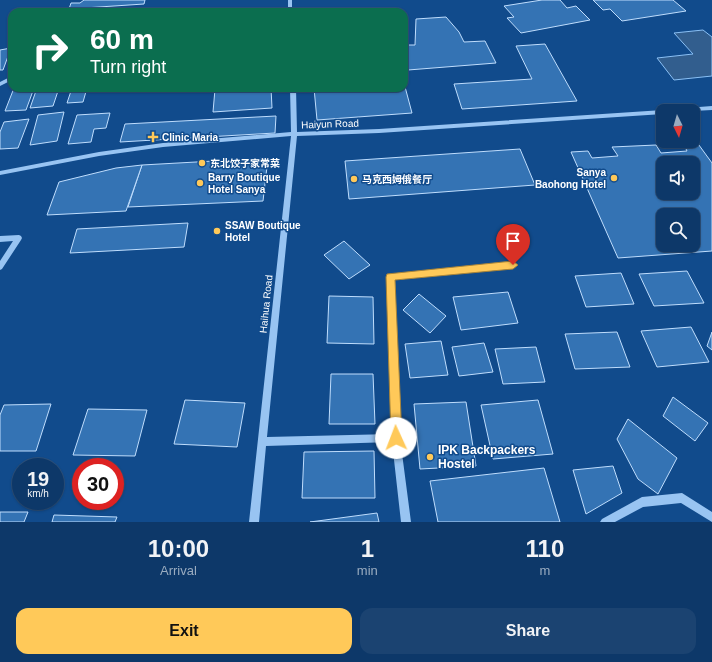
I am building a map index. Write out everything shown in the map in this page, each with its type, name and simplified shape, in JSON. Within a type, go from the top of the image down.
[{"type":"street","name":"Haihua Road","points":[[254,522],[294,134],[293,92]]},
{"type":"street","points":[[700,109],[712,108]]},
{"type":"street","name":"Haiyun Road","points":[[0,173],[71,159],[163,145],[294,134],[380,131],[656,112]]},
{"type":"street","points":[[0,239],[19,238],[0,267]]},
{"type":"street","points":[[406,522],[396,438],[391,277],[513,265]]},
{"type":"street","points":[[262,442],[396,438]]},
{"type":"street","points":[[605,522],[642,502],[682,498],[712,517]]},
{"type":"water","points":[[703,30],[712,37],[712,76],[674,80],[657,58],[693,54],[674,33]]},
{"type":"building","points":[[84,0],[145,0],[144,4],[69,8],[71,3],[80,3]]},
{"type":"building","points":[[542,0],[560,0],[567,8],[576,6],[590,20],[521,33],[507,18],[514,17],[504,6]]},
{"type":"building","points":[[593,0],[673,0],[686,11],[622,21],[610,9],[603,10]]},
{"type":"building","points":[[446,17],[459,32],[464,42],[485,41],[496,63],[408,70],[408,45],[415,45],[416,19]]},
{"type":"building","points":[[545,44],[577,101],[462,109],[454,84],[532,79],[516,46]]},
{"type":"building","points":[[8,49],[8,56],[3,70],[0,70],[0,50]]},
{"type":"building","points":[[12,92],[33,92],[26,110],[5,111]]},
{"type":"building","points":[[36,92],[58,92],[53,106],[30,108]]},
{"type":"building","points":[[71,92],[86,92],[83,102],[67,103]]},
{"type":"building","points":[[215,92],[271,92],[272,108],[213,112]]},
{"type":"building","points":[[314,92],[406,92],[412,113],[317,120]]},
{"type":"building","points":[[64,112],[57,141],[30,145],[38,115]]},
{"type":"building","points":[[110,113],[106,128],[94,129],[91,142],[68,144],[77,115]]},
{"type":"building","points":[[276,116],[275,133],[120,142],[125,124]]},
{"type":"building","points":[[29,119],[18,148],[0,149],[0,132],[4,122]]},
{"type":"building","points":[[656,145],[656,148],[658,148],[661,153],[687,151],[686,148],[700,148],[700,146],[712,163],[712,251],[700,252],[700,208],[656,208],[656,252],[699,252],[618,258],[571,152],[588,151],[592,158],[618,156],[612,147]]},
{"type":"building","points":[[520,149],[535,185],[349,199],[345,161]]},
{"type":"building","name":"Barry Boutique Hotel Sanya","points":[[268,158],[263,201],[128,207],[142,165]]},
{"type":"building","points":[[142,165],[126,211],[47,215],[59,182],[116,168]]},
{"type":"building","points":[[188,223],[184,247],[70,253],[77,229]]},
{"type":"building","points":[[344,241],[370,265],[349,279],[324,255]]},
{"type":"building","points":[[687,271],[704,303],[654,306],[639,274]]},
{"type":"building","points":[[621,273],[634,304],[586,307],[575,276]]},
{"type":"building","points":[[508,292],[518,323],[461,330],[453,297]]},
{"type":"building","points":[[419,294],[446,316],[430,333],[403,310]]},
{"type":"building","points":[[329,296],[373,297],[374,344],[327,343]]},
{"type":"building","points":[[691,327],[709,362],[657,367],[641,331]]},
{"type":"building","points":[[617,332],[630,367],[575,369],[565,334]]},
{"type":"building","points":[[712,332],[712,350],[707,346]]},
{"type":"building","points":[[441,341],[448,375],[410,378],[405,344]]},
{"type":"building","points":[[484,343],[493,372],[459,376],[452,347]]},
{"type":"building","points":[[536,347],[545,382],[503,384],[495,349]]},
{"type":"building","points":[[331,374],[373,374],[375,424],[329,424]]},
{"type":"building","points":[[673,397],[708,423],[695,441],[663,416]]},
{"type":"building","points":[[185,400],[245,403],[237,447],[174,444]]},
{"type":"building","points":[[538,400],[553,454],[493,459],[481,405]]},
{"type":"building","points":[[466,402],[476,466],[420,469],[414,404]]},
{"type":"building","points":[[51,404],[36,451],[0,451],[0,415],[4,405]]},
{"type":"building","points":[[88,409],[147,410],[135,456],[73,455]]},
{"type":"building","points":[[628,419],[677,458],[658,494],[638,479],[617,439]]},
{"type":"building","points":[[374,451],[375,498],[302,498],[304,452]]},
{"type":"building","points":[[613,466],[622,493],[586,514],[573,470]]},
{"type":"building","points":[[544,468],[560,522],[438,522],[430,481]]},
{"type":"building","points":[[0,512],[28,512],[24,522],[0,522]]},
{"type":"building","points":[[377,513],[379,522],[310,522]]},
{"type":"building","points":[[54,515],[117,517],[115,522],[52,522]]},
{"type":"place","name":"Clinic Maria","points":[[153,137]]},
{"type":"place","name":"东北饺子家常菜","points":[[202,163]]},
{"type":"place","name":"Sanya Baohong Hotel","points":[[614,178]]},
{"type":"place","name":"马克西姆俄餐厅","points":[[354,179]]},
{"type":"place","name":"Barry Boutique Hotel Sanya","points":[[200,183]]},
{"type":"place","name":"SSAW Boutique Hotel","points":[[217,231]]},
{"type":"place","name":"IPK Backpackers Hostel","points":[[430,457]]},
{"type":"route","points":[[396,438],[391,277],[513,265]]}]
